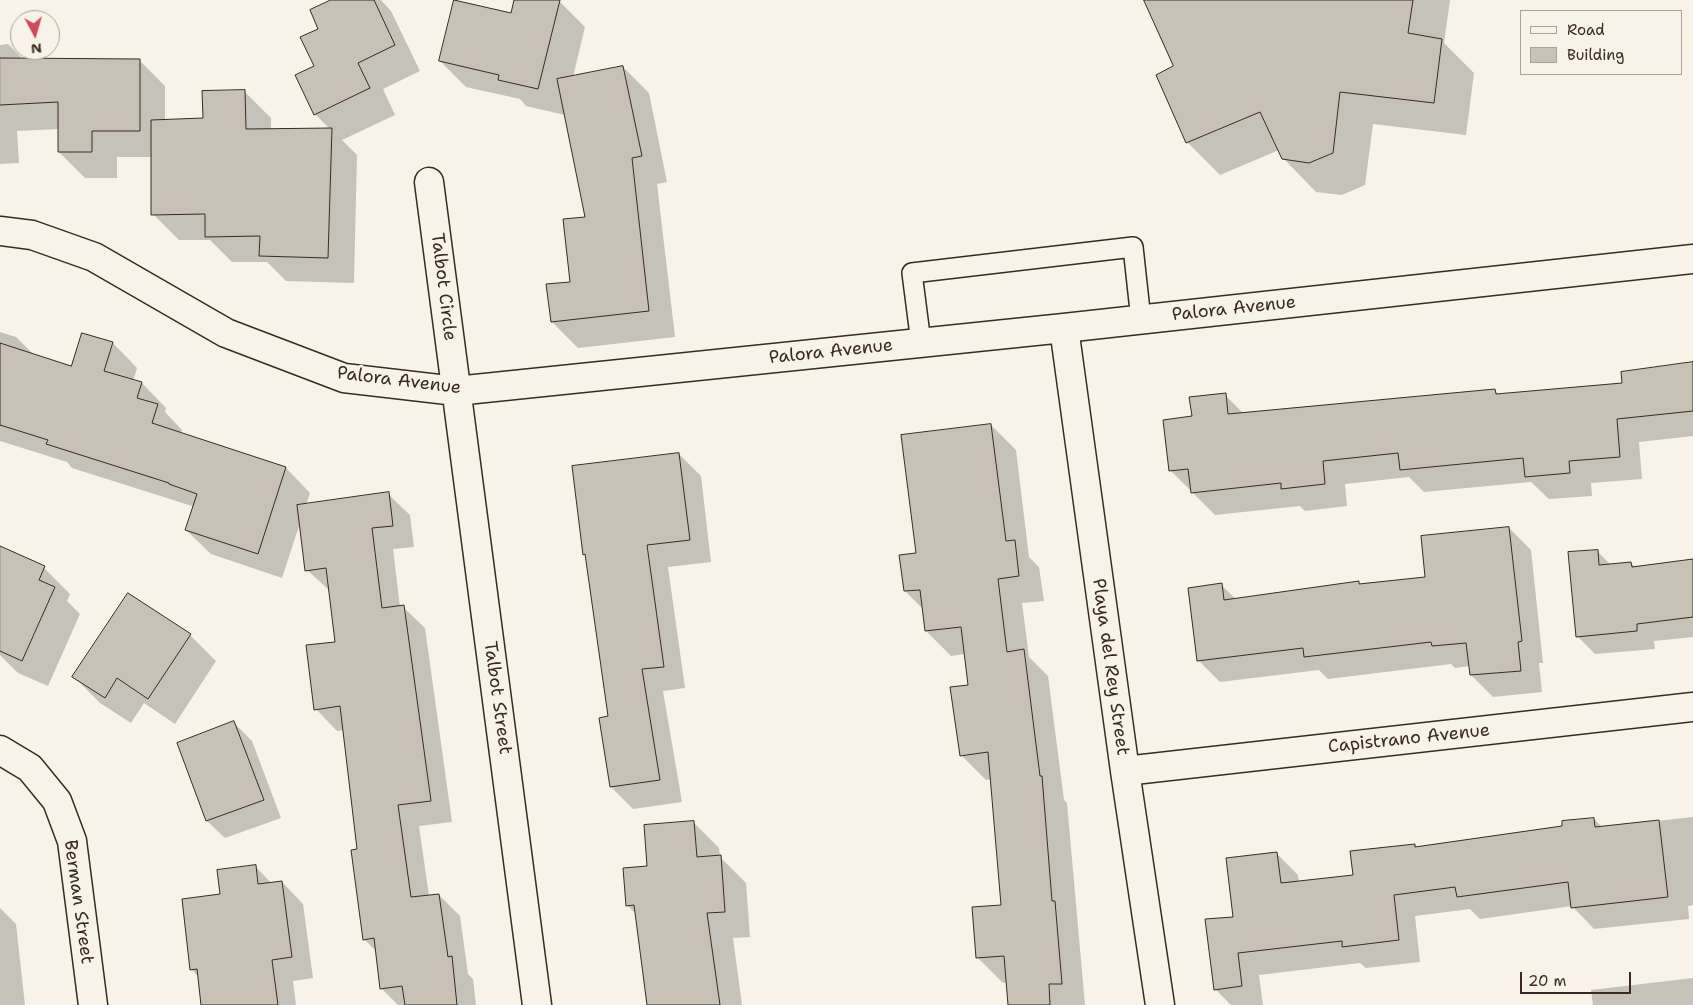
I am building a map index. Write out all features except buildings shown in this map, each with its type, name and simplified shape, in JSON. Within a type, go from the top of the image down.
[{"type":"street","name":"Talbot Circle","points":[[429,182],[456,391]]},
{"type":"street","name":"Palora Avenue","points":[[0,231],[32,235],[94,257],[226,333],[344,378],[456,391],[1141,320],[1693,259]]},
{"type":"street","name":"Playa del Rey Street","points":[[1064,328],[1125,771],[1160,1005]]},
{"type":"street","name":"Talbot Street","points":[[456,391],[537,1005]]},
{"type":"street","name":"Capistrano Avenue","points":[[1125,771],[1693,708]]},
{"type":"street","name":"Berman Street","points":[[0,750],[30,768],[57,801],[72,841],[93,1005]]},
{"type":"lane","points":[[921,343],[912,273],[1133,247],[1141,320]]}]
